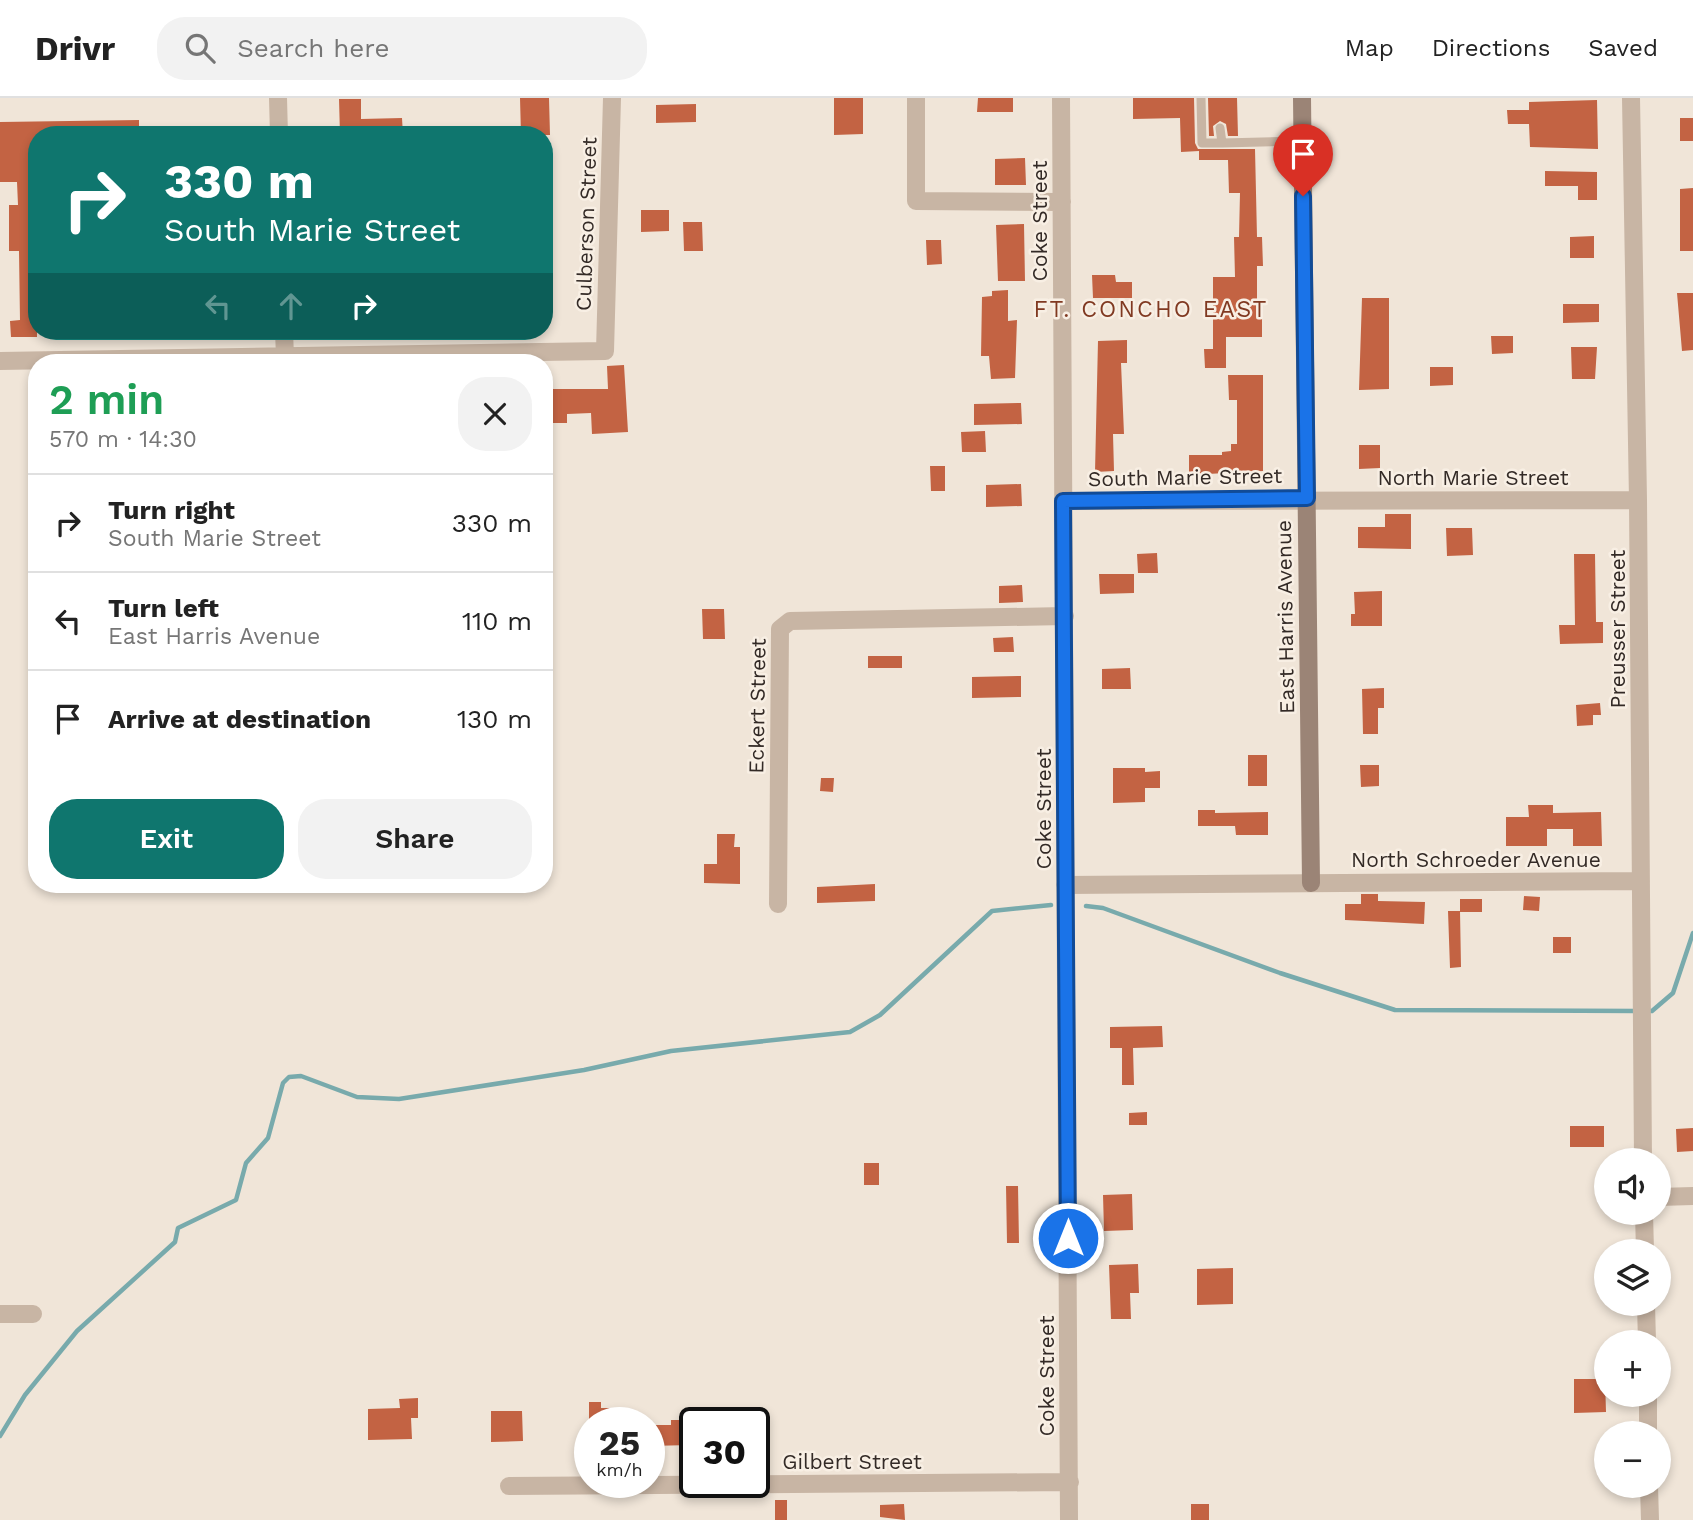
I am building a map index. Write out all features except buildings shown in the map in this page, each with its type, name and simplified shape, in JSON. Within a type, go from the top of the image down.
[{"type":"street","points":[[278,98],[279,126]]},
{"type":"street","name":"Culberson Street","points":[[445,354],[605,351],[612,98]]},
{"type":"street","points":[[916,98],[916,201],[1062,202]]},
{"type":"street","name":"Coke Street","points":[[1061,98],[1069,1520]]},
{"type":"street","name":"East Harris Avenue","points":[[1302,98],[1311,883]]},
{"type":"street","name":"Preusser Street","points":[[1631,98],[1639,500],[1643,1148]]},
{"type":"street","points":[[0,360],[28,360]]},
{"type":"street","name":"North Marie Street","points":[[1307,498],[1639,500]]},
{"type":"street","name":"South Marie Street","points":[[1063,501],[1307,498]]},
{"type":"street","name":"Eckert Street","points":[[778,904],[780,629],[790,621],[1065,615]]},
{"type":"street","name":"North Schroeder Avenue","points":[[1065,885],[1641,881]]},
{"type":"street","points":[[1671,1197],[1693,1196]]},
{"type":"street","points":[[0,1314],[33,1314]]},
{"type":"street","name":"Gilbert Street","points":[[509,1486],[1070,1482]]},
{"type":"street","points":[[1649,1498],[1650,1520]]},
{"type":"lane","points":[[1201,98],[1202,143],[1303,141]]},
{"type":"lane","points":[[1220,128],[1222,143]]},
{"type":"waterway","points":[[0,1436],[25,1395],[77,1331],[175,1242],[178,1228],[236,1200],[246,1163],[268,1138],[283,1083],[289,1077],[301,1076],[357,1097],[399,1099],[584,1070],[671,1051],[850,1032],[880,1015],[992,911],[1051,905]]},
{"type":"waterway","points":[[1086,906],[1103,908],[1280,973],[1395,1010],[1637,1011]]},
{"type":"waterway","points":[[1646,1011],[1652,1011],[1673,993],[1693,933]]},
{"type":"district","name":"FT. CONCHO EAST","points":[[1151,309]]},
{"type":"route","points":[[1068,1238],[1063,501],[1307,498],[1303,196]]}]
